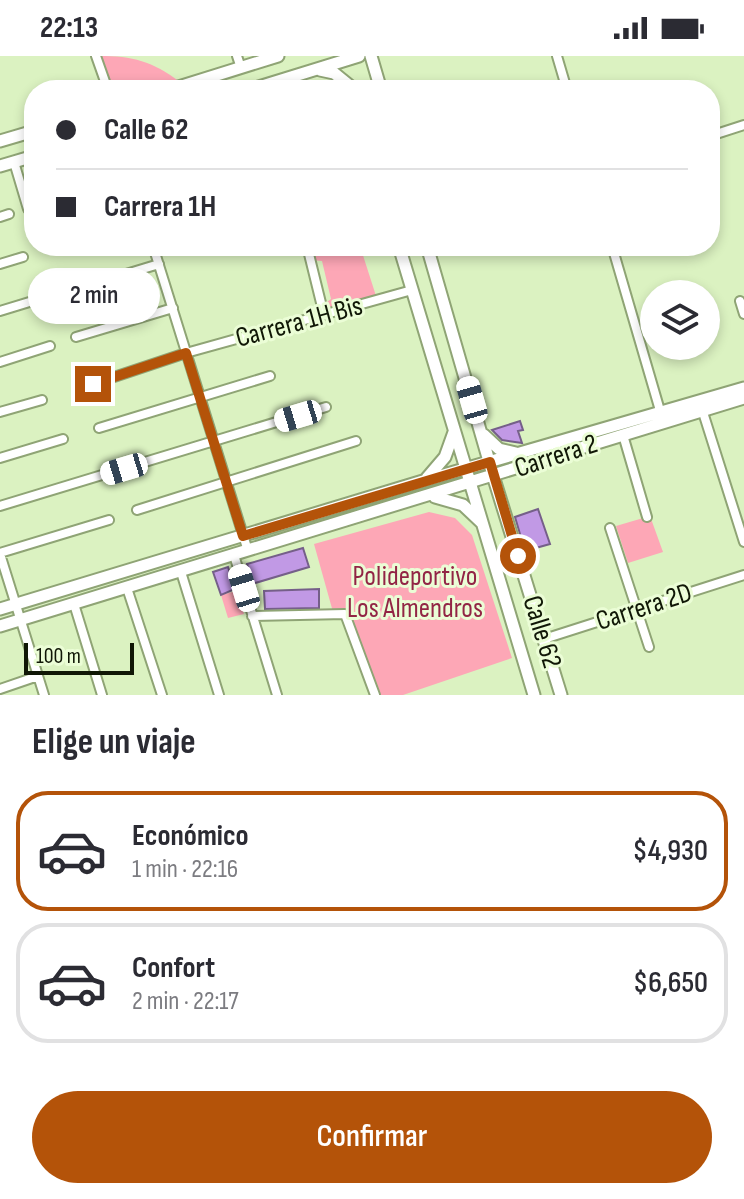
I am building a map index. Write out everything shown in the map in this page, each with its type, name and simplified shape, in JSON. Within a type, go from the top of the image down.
[{"type":"street","points":[[96,56],[104,80]]},
{"type":"street","points":[[194,80],[239,62],[278,56]]},
{"type":"street","points":[[278,80],[359,56]]},
{"type":"street","points":[[371,56],[378,80]]},
{"type":"street","points":[[376,73],[382,56]]},
{"type":"street","points":[[557,56],[564,80]]},
{"type":"street","points":[[331,62],[334,73],[342,80]]},
{"type":"street","points":[[331,62],[345,80]]},
{"type":"street","points":[[720,133],[744,125]]},
{"type":"street","points":[[0,141],[24,134]]},
{"type":"street","points":[[0,166],[24,159]]},
{"type":"street","points":[[14,162],[24,193]]},
{"type":"street","points":[[156,256],[248,551]]},
{"type":"street","points":[[309,256],[324,315]]},
{"type":"street","name":"Calle 62","points":[[402,256],[534,695]]},
{"type":"street","name":"Calle 62","points":[[430,256],[561,695]]},
{"type":"street","points":[[615,256],[662,418]]},
{"type":"street","points":[[0,264],[23,257]]},
{"type":"street","points":[[60,294],[159,264]]},
{"type":"street","name":"Carrera 1H Bis","points":[[93,384],[186,353],[412,290]]},
{"type":"street","points":[[0,311],[36,300]]},
{"type":"street","points":[[740,301],[744,314]]},
{"type":"street","points":[[76,337],[173,308]]},
{"type":"street","points":[[423,324],[437,325],[448,317]]},
{"type":"street","points":[[0,362],[50,346]]},
{"type":"street","points":[[99,428],[270,376]]},
{"type":"street","name":"Carrera 2","points":[[0,609],[423,481],[662,418],[744,388]]},
{"type":"street","name":"Carrera 2","points":[[701,406],[744,398]]},
{"type":"street","points":[[0,412],[42,400]]},
{"type":"street","points":[[701,406],[744,542]]},
{"type":"street","points":[[0,506],[326,407]]},
{"type":"street","name":"Carrera 2","points":[[0,626],[494,476],[623,435],[662,418]]},
{"type":"street","points":[[423,481],[445,457],[452,443],[454,427]]},
{"type":"street","points":[[480,427],[487,440],[499,449],[521,454]]},
{"type":"street","points":[[623,435],[647,517]]},
{"type":"street","points":[[0,458],[63,439]]},
{"type":"street","points":[[137,510],[356,441]]},
{"type":"street","points":[[502,503],[505,481],[517,468]]},
{"type":"street","points":[[426,497],[445,498],[463,505],[483,526]]},
{"type":"street","points":[[324,511],[330,527]]},
{"type":"street","points":[[44,695],[0,553],[109,520]]},
{"type":"street","points":[[610,528],[649,647]]},
{"type":"street","points":[[234,555],[277,695]]},
{"type":"street","points":[[181,572],[219,695]]},
{"type":"street","name":"Carrera 2D","points":[[544,639],[744,575]]},
{"type":"street","points":[[127,588],[162,695]]},
{"type":"street","points":[[74,604],[102,695]]},
{"type":"street","points":[[510,615],[515,620],[525,621],[531,618],[535,609]]},
{"type":"street","points":[[252,616],[345,614],[375,695]]},
{"type":"street","points":[[0,689],[38,676]]},
{"type":"green space","points":[[99,56],[142,61],[177,80],[107,80]]},
{"type":"green space","points":[[310,256],[363,256],[377,299],[333,311],[327,302],[331,299],[322,261],[311,260]]},
{"type":"green space","name":"Polideportivo Los Almendros","points":[[429,512],[455,518],[472,535],[512,658],[403,695],[379,695],[345,614],[333,612],[314,544]]},
{"type":"green space","points":[[650,516],[663,552],[628,563],[616,526]]},
{"type":"green space","points":[[236,591],[244,614],[228,618],[221,595]]},
{"type":"building","points":[[520,421],[523,430],[518,431],[522,443],[502,440],[492,430]]},
{"type":"building","points":[[538,509],[550,544],[525,551],[515,517]]},
{"type":"building","points":[[303,548],[309,567],[252,584],[247,564]]},
{"type":"building","points":[[228,567],[235,589],[221,595],[213,572]]},
{"type":"building","points":[[319,589],[319,608],[265,609],[264,591]]},
{"type":"route","points":[[93,384],[186,353],[243,536],[490,462],[518,556]]}]
